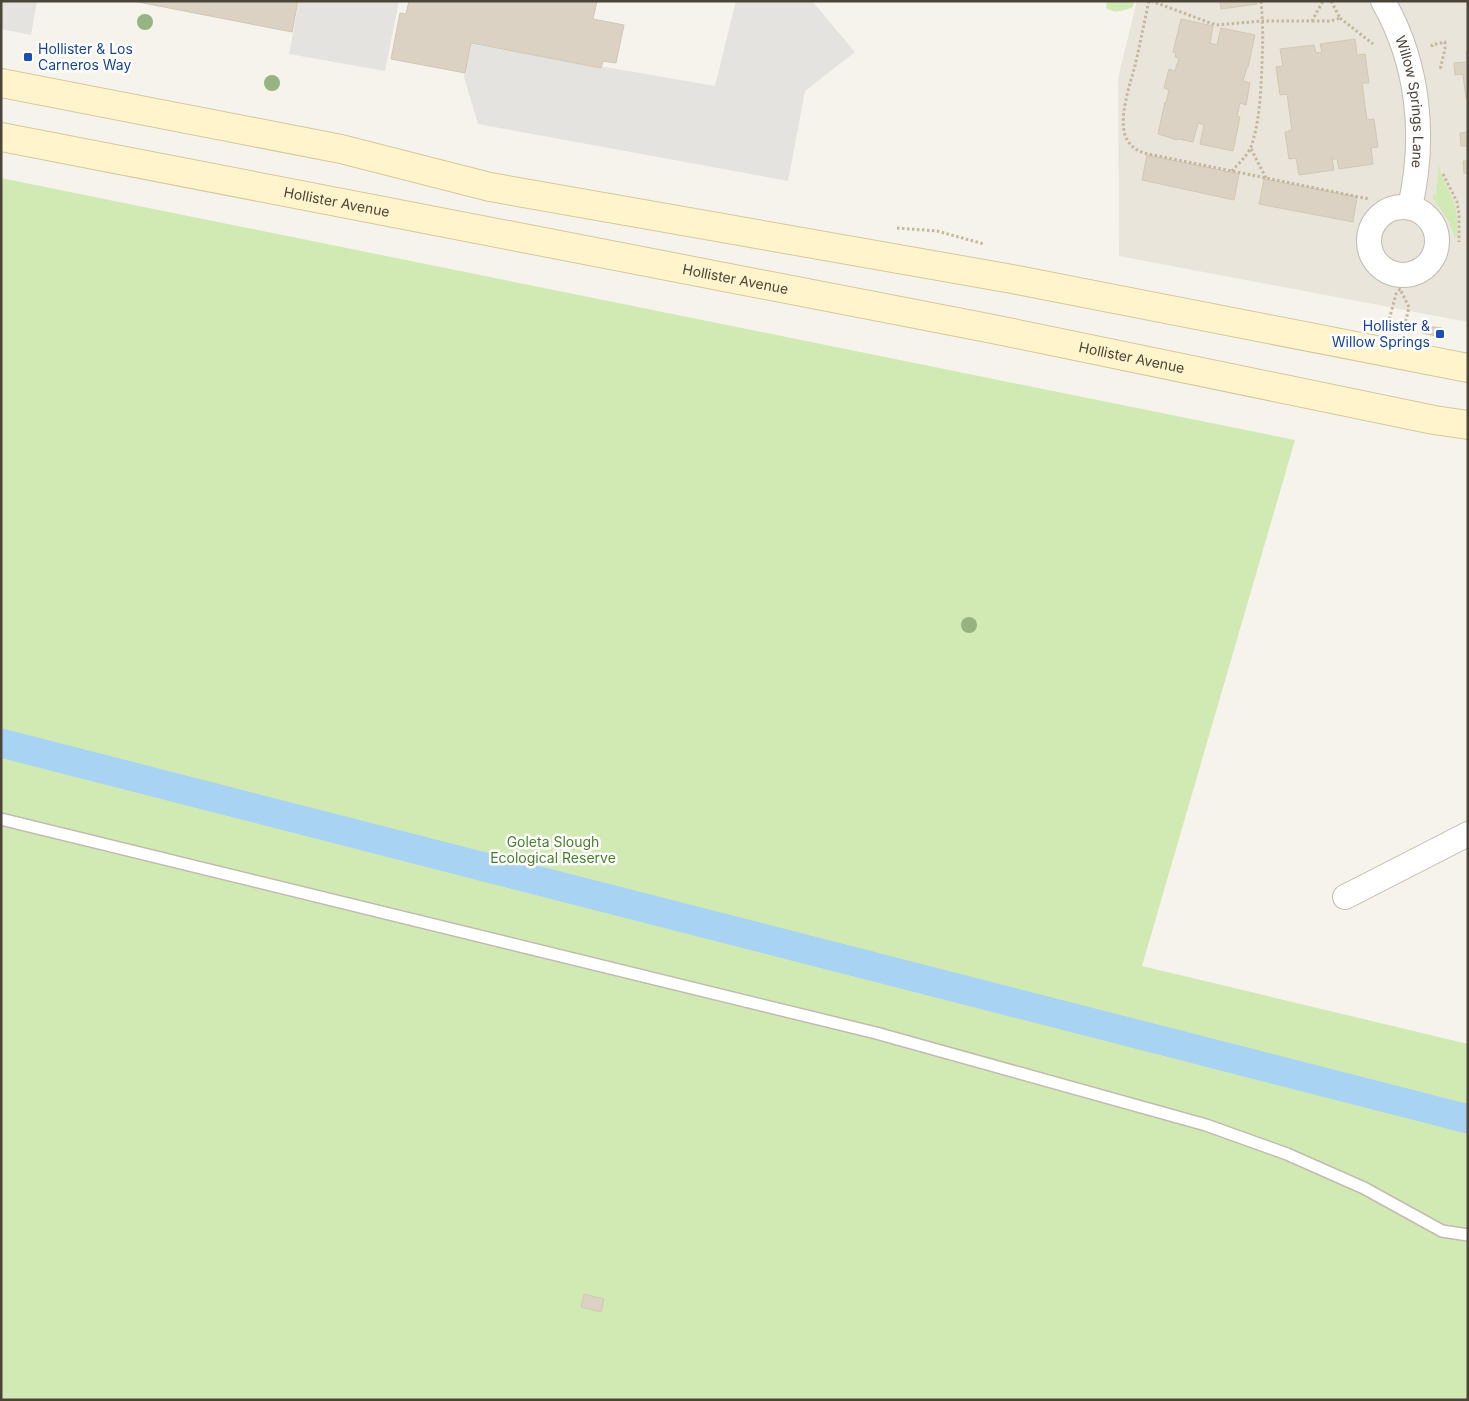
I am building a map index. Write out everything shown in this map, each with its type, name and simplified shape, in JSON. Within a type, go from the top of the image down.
[{"type":"main road","points":[[1,83],[341,149],[490,187],[1012,279],[1468,368]]},
{"type":"main road","name":"Hollister Avenue","points":[[1,137],[993,329],[1434,420],[1468,425]]},
{"type":"street","name":"Willow Springs Lane","points":[[1383,1],[1390,13],[1412,72],[1416,100],[1418,127],[1417,160],[1410,207]]},
{"type":"street","points":[[1346,897],[1468,834]]},
{"type":"lane","points":[[1,819],[876,1033],[1206,1125],[1286,1154],[1364,1188],[1442,1231],[1468,1235]]},
{"type":"path","points":[[1340,18],[1331,21],[1263,21],[1216,25],[1150,1],[1127,98],[1124,127],[1130,144],[1136,150],[1144,153],[1369,198]]},
{"type":"path","points":[[1232,171],[1250,148],[1259,110],[1263,21],[1261,1]]},
{"type":"path","points":[[1312,21],[1323,1]]},
{"type":"path","points":[[1331,1],[1340,18],[1375,46]]},
{"type":"path","points":[[1432,45],[1445,42],[1440,70]]},
{"type":"path","points":[[1250,148],[1266,178]]},
{"type":"path","points":[[890,228],[937,231],[990,245]]},
{"type":"path","points":[[1388,326],[1396,294],[1400,289],[1409,307],[1404,330]]},
{"type":"shaded area","points":[[1,1],[37,1],[31,35],[1,29]]},
{"type":"shaded area","points":[[299,1],[399,1],[385,71],[289,54]]},
{"type":"shaded area","points":[[736,1],[812,1],[855,52],[805,91],[788,181],[478,124],[464,77],[471,44],[715,86]]},
{"type":"shaded area","points":[[1137,1],[1468,1],[1468,322],[1119,256],[1118,78]]},
{"type":"green space","points":[[1107,1],[1134,1],[1133,7],[1116,11],[1106,8]]},
{"type":"green space","points":[[1439,164],[1441,175],[1455,205],[1456,240],[1449,222],[1433,198],[1433,194],[1436,195]]},
{"type":"green space","name":"Goleta Slough Ecological Reserve","points":[[1,178],[1295,440],[1142,966],[1468,1044],[1468,1400],[1,1400]]},
{"type":"building","points":[[133,1],[298,1],[292,32]]},
{"type":"building","points":[[409,1],[597,1],[593,19],[624,25],[616,63],[603,61],[601,68],[471,43],[465,73],[391,59],[400,13],[406,14]]},
{"type":"building","points":[[1220,1],[1256,1],[1257,4],[1221,9]]},
{"type":"building","points":[[1181,19],[1213,26],[1210,43],[1217,45],[1221,28],[1255,35],[1243,81],[1250,83],[1246,105],[1240,103],[1237,116],[1240,117],[1233,151],[1200,144],[1204,125],[1198,123],[1193,142],[1177,140],[1158,134],[1169,90],[1164,88],[1169,69],[1175,71],[1179,58],[1175,57],[1176,53],[1173,52]]},
{"type":"building","points":[[1355,39],[1357,55],[1365,54],[1369,83],[1362,83],[1367,120],[1374,119],[1378,147],[1371,148],[1373,164],[1339,169],[1337,159],[1332,159],[1334,170],[1299,175],[1296,158],[1289,159],[1285,132],[1292,130],[1287,94],[1280,95],[1276,67],[1283,66],[1280,49],[1314,45],[1316,53],[1322,52],[1320,44]]},
{"type":"building","points":[[1468,51],[1468,99],[1466,99],[1463,74],[1455,75],[1454,63],[1467,62],[1466,52]]},
{"type":"building","points":[[1468,132],[1468,146],[1461,146],[1460,133]]},
{"type":"building","points":[[1147,155],[1239,174],[1234,200],[1142,180]]},
{"type":"building","points":[[1463,161],[1468,161],[1468,173],[1464,173]]},
{"type":"building","points":[[1264,179],[1357,197],[1353,222],[1259,204]]},
{"type":"building","points":[[1425,326],[1442,328],[1440,337],[1422,333]]},
{"type":"building","points":[[584,1294],[604,1299],[601,1312],[581,1307]]},
{"type":"waterway","points":[[1,743],[1468,1119]]},
{"type":"place","name":"Hollister & Los Carneros Way","points":[[28,57]]},
{"type":"place","name":"Hollister & Willow Springs","points":[[1440,334]]}]
